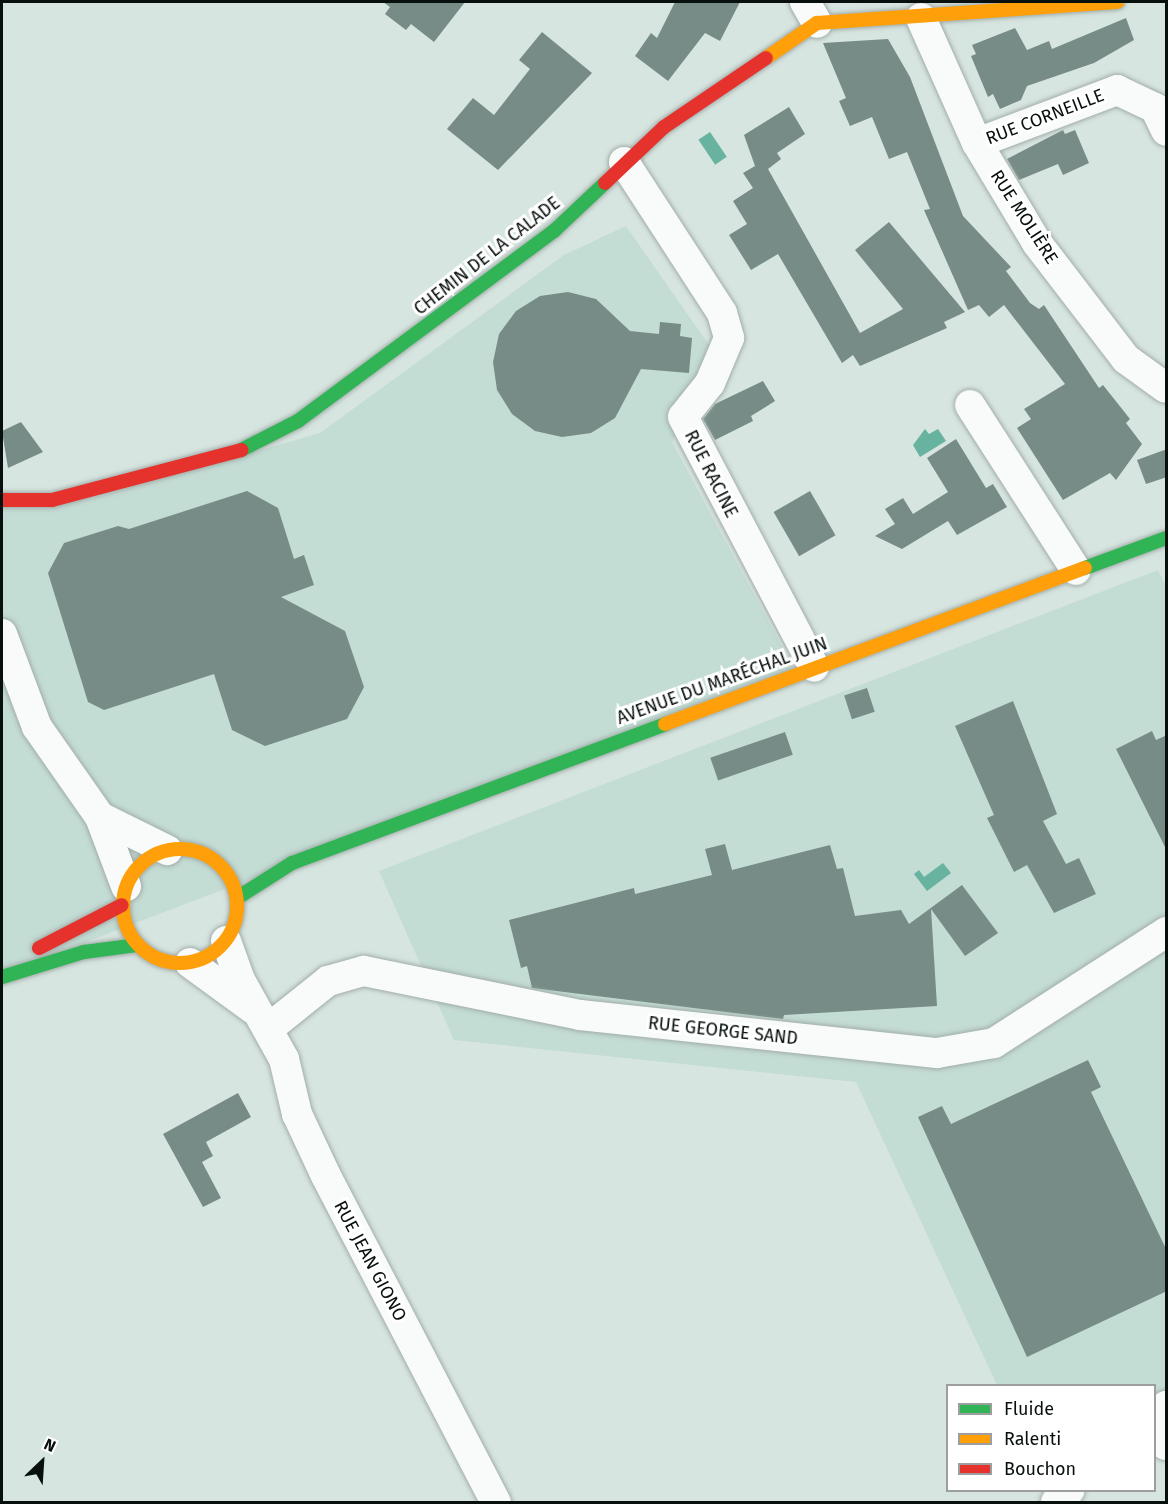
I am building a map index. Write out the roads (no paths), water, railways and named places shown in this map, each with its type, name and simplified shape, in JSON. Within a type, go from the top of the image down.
[{"type":"main road","name":"CHEMIN DE LA CALADE","points":[[2,500],[52,500],[217,456],[298,421],[554,231],[663,127],[811,12],[921,18],[1117,2]]},
{"type":"main road","name":"AVENUE DU MARÉCHAL JUIN","points":[[237,898],[292,863],[813,667],[1167,538]]},
{"type":"main road","points":[[2,963],[61,940],[124,895],[142,863],[167,850],[196,852],[221,866],[239,865]]},
{"type":"main road","name":"AVENUE DU MARÉCHAL JUIN","points":[[260,864],[292,863]]},
{"type":"main road","points":[[2,977],[84,952],[136,945],[160,960],[190,963],[226,940],[237,898],[221,866]]},
{"type":"main road","points":[[124,895],[136,945]]},
{"type":"street","name":"RUE MOLIÈRE","points":[[921,18],[977,143],[1037,243],[1119,351],[1167,388]]},
{"type":"street","name":"RUE CORNEILLE","points":[[977,143],[1117,90],[1155,108],[1167,131]]},
{"type":"street","name":"RUE RACINE","points":[[624,162],[722,313],[729,338],[710,383],[683,417],[813,667]]},
{"type":"street","points":[[970,405],[1076,570]]},
{"type":"street","points":[[2,634],[37,727],[100,817],[124,895]]},
{"type":"street","points":[[100,817],[167,850]]},
{"type":"street","name":"RUE GEORGE SAND","points":[[264,1021],[328,981],[364,971],[580,1015],[937,1053],[994,1042],[1167,932]]},
{"type":"street","name":"RUE JEAN GIONO","points":[[226,940],[240,980],[284,1059],[297,1114],[326,1176],[496,1503]]},
{"type":"street","name":"RUE JEAN GIONO","points":[[190,963],[264,1021]]},
{"type":"street","points":[[1056,1503],[1069,1492]]}]
